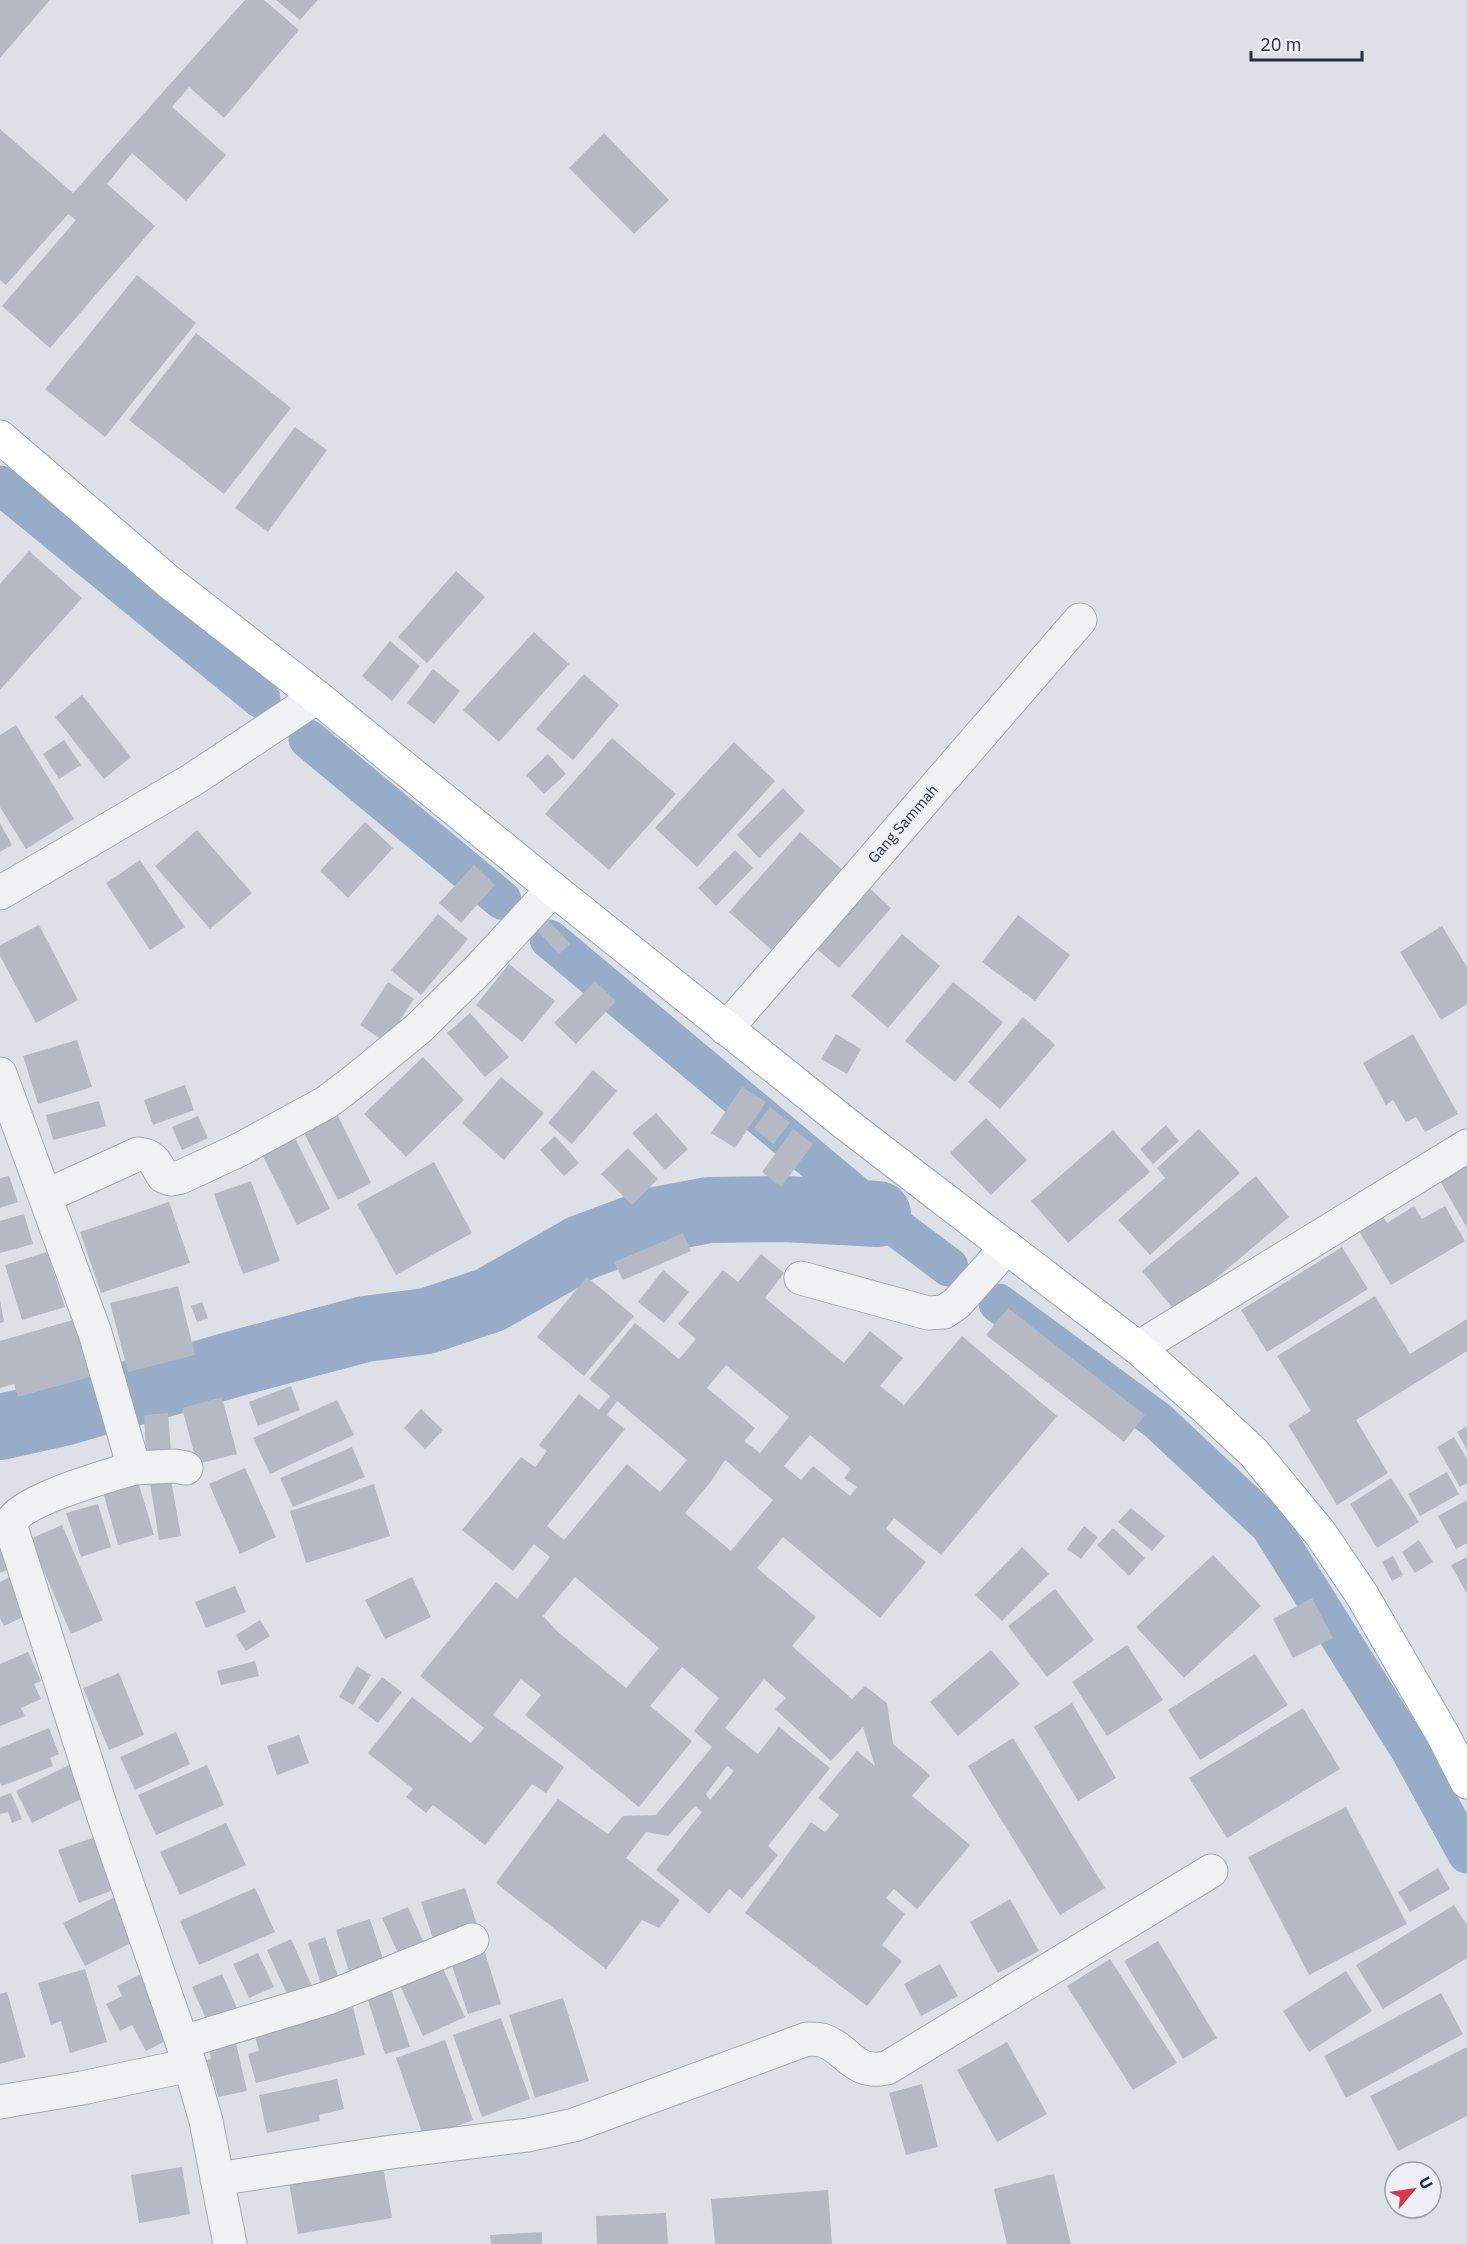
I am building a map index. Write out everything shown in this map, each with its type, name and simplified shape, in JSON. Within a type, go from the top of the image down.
[{"type":"main road","points":[[0,437],[169,582],[318,697],[726,1029],[1138,1348],[1254,1453],[1320,1533],[1368,1605],[1443,1735],[1467,1782]]},
{"type":"street","name":"Gang Sammah","points":[[726,1029],[1080,620]]},
{"type":"street","points":[[0,893],[192,780],[318,697]]},
{"type":"street","points":[[46,1196],[138,1154],[153,1158],[163,1176],[171,1179],[181,1177],[239,1150],[327,1102],[419,1028],[478,970],[553,889]]},
{"type":"street","points":[[0,1074],[95,1333],[134,1468]]},
{"type":"street","points":[[1138,1348],[1467,1146]]},
{"type":"street","points":[[801,1278],[928,1313],[944,1312],[957,1303],[1007,1247]]},
{"type":"street","points":[[186,1468],[175,1466],[134,1468],[66,1490],[20,1512],[10,1524],[104,1817],[186,2054],[206,2121],[230,2244]]},
{"type":"street","points":[[217,2179],[390,2152],[528,2135],[574,2125],[807,2039],[823,2040],[860,2066],[874,2071],[887,2068],[1211,1871]]},
{"type":"street","points":[[0,2102],[82,2088],[186,2054],[472,1940]]},
{"type":"building","points":[[0,0],[50,0],[0,58]]},
{"type":"building","points":[[245,0],[264,0],[299,30],[224,118],[189,87],[172,107],[226,155],[186,201],[132,153],[107,184],[155,226],[50,348],[2,306],[76,220],[68,214],[6,285],[0,280],[0,129],[73,193]]},
{"type":"building","points":[[276,0],[318,0],[300,20]]},
{"type":"building","points":[[604,133],[669,200],[634,234],[569,168]]},
{"type":"building","points":[[137,275],[196,323],[105,437],[45,389]]},
{"type":"building","points":[[196,333],[291,408],[224,494],[129,420]]},
{"type":"building","points":[[295,427],[327,450],[268,532],[235,508]]},
{"type":"building","points":[[29,551],[82,598],[0,690],[0,584]]},
{"type":"building","points":[[456,571],[485,597],[427,663],[398,637]]},
{"type":"building","points":[[534,632],[569,664],[499,742],[463,710]]},
{"type":"building","points":[[390,641],[420,666],[392,701],[362,676]]},
{"type":"building","points":[[433,669],[460,691],[434,724],[407,703]]},
{"type":"building","points":[[584,674],[619,705],[573,760],[536,729]]},
{"type":"building","points":[[82,695],[131,757],[104,779],[55,717]]},
{"type":"building","points":[[16,725],[74,819],[26,849],[0,807],[0,735]]},
{"type":"building","points":[[612,738],[676,794],[609,870],[545,814]]},
{"type":"building","points":[[64,740],[81,765],[59,779],[43,754]]},
{"type":"building","points":[[734,742],[775,781],[697,867],[655,828]]},
{"type":"building","points":[[548,754],[566,774],[544,794],[526,775]]},
{"type":"building","points":[[783,788],[805,811],[759,858],[737,835]]},
{"type":"building","points":[[365,822],[393,848],[348,898],[320,871]]},
{"type":"building","points":[[0,823],[12,845],[0,852]]},
{"type":"building","points":[[197,830],[252,893],[210,929],[155,866]]},
{"type":"building","points":[[800,832],[846,873],[776,954],[729,912]]},
{"type":"building","points":[[735,850],[753,868],[716,906],[698,888]]},
{"type":"building","points":[[140,860],[185,927],[150,950],[106,883]]},
{"type":"building","points":[[474,865],[495,885],[461,923],[439,903]]},
{"type":"building","points":[[864,883],[891,908],[839,968],[811,944]]},
{"type":"building","points":[[438,914],[468,939],[421,995],[391,970]]},
{"type":"building","points":[[1018,915],[1070,955],[1035,1001],[982,962]]},
{"type":"building","points":[[545,916],[570,944],[559,954],[534,927]]},
{"type":"building","points":[[39,925],[78,1000],[36,1023],[0,956],[0,945]]},
{"type":"building","points":[[1442,926],[1467,967],[1467,1004],[1441,1020],[1400,952]]},
{"type":"building","points":[[902,934],[940,966],[888,1028],[851,996]]},
{"type":"building","points":[[509,964],[555,1001],[522,1042],[476,1005]]},
{"type":"building","points":[[595,981],[616,1001],[576,1044],[554,1023]]},
{"type":"building","points":[[388,982],[414,999],[385,1042],[360,1025]]},
{"type":"building","points":[[953,982],[1003,1022],[955,1082],[905,1041]]},
{"type":"building","points":[[470,1013],[509,1057],[485,1077],[447,1033]]},
{"type":"building","points":[[1023,1017],[1055,1045],[1000,1109],[968,1082]]},
{"type":"building","points":[[836,1034],[861,1049],[847,1074],[821,1059]]},
{"type":"building","points":[[1413,1034],[1458,1114],[1425,1132],[1416,1117],[1406,1122],[1393,1100],[1386,1105],[1363,1063]]},
{"type":"building","points":[[77,1040],[92,1087],[38,1104],[23,1056]]},
{"type":"building","points":[[423,1057],[464,1100],[406,1157],[364,1114]]},
{"type":"building","points":[[593,1070],[617,1091],[572,1144],[548,1123]]},
{"type":"building","points":[[501,1077],[544,1113],[504,1160],[462,1123]]},
{"type":"building","points":[[185,1085],[194,1110],[153,1125],[144,1100]]},
{"type":"building","points":[[742,1087],[766,1102],[735,1148],[711,1133]]},
{"type":"building","points":[[99,1101],[106,1126],[53,1140],[46,1115]]},
{"type":"building","points":[[770,1107],[790,1123],[773,1144],[754,1128]]},
{"type":"building","points":[[336,1112],[371,1183],[338,1200],[302,1129]]},
{"type":"building","points":[[656,1113],[688,1149],[665,1170],[632,1133]]},
{"type":"building","points":[[198,1116],[208,1138],[182,1150],[172,1127]]},
{"type":"building","points":[[986,1118],[1027,1160],[991,1195],[950,1153]]},
{"type":"building","points":[[1166,1125],[1179,1141],[1153,1164],[1140,1149]]},
{"type":"building","points":[[793,1129],[813,1144],[781,1187],[762,1172]]},
{"type":"building","points":[[1199,1129],[1240,1173],[1150,1255],[1118,1220],[1165,1178],[1157,1168]]},
{"type":"building","points":[[1113,1130],[1150,1172],[1068,1243],[1031,1201]]},
{"type":"building","points":[[294,1136],[330,1209],[297,1225],[261,1152]]},
{"type":"building","points":[[555,1136],[579,1163],[564,1176],[540,1150]]},
{"type":"building","points":[[628,1148],[658,1179],[632,1205],[601,1174]]},
{"type":"building","points":[[434,1162],[472,1233],[396,1275],[357,1204]]},
{"type":"building","points":[[1467,1165],[1467,1228],[1440,1181]]},
{"type":"building","points":[[9,1176],[18,1202],[0,1208],[0,1178]]},
{"type":"building","points":[[1256,1176],[1289,1217],[1176,1312],[1142,1271]]},
{"type":"building","points":[[251,1181],[280,1261],[243,1274],[214,1194]]},
{"type":"building","points":[[169,1202],[190,1263],[101,1293],[80,1232]]},
{"type":"building","points":[[1414,1206],[1422,1219],[1445,1206],[1465,1241],[1391,1285],[1354,1223],[1378,1208],[1387,1223]]},
{"type":"building","points":[[24,1214],[33,1244],[0,1253],[0,1221]]},
{"type":"building","points":[[683,1233],[691,1251],[623,1280],[614,1262]]},
{"type":"building","points":[[1342,1247],[1368,1289],[1267,1352],[1241,1310]]},
{"type":"building","points":[[47,1252],[65,1307],[22,1320],[5,1265]]},
{"type":"building","points":[[761,1254],[784,1273],[765,1298],[844,1363],[870,1331],[903,1358],[880,1386],[904,1405],[962,1336],[1057,1416],[941,1555],[894,1518],[886,1529],[926,1562],[880,1618],[783,1537],[757,1568],[816,1617],[792,1646],[852,1699],[865,1686],[887,1703],[893,1744],[930,1775],[912,1796],[970,1845],[917,1909],[894,1889],[886,1898],[905,1914],[882,1945],[902,1961],[867,2006],[745,1913],[811,1822],[825,1832],[839,1815],[818,1798],[857,1751],[875,1766],[863,1727],[831,1761],[775,1709],[786,1698],[764,1679],[725,1728],[758,1754],[779,1727],[830,1768],[768,1846],[778,1855],[742,1899],[729,1889],[709,1914],[656,1870],[702,1812],[695,1806],[668,1836],[646,1832],[626,1858],[680,1900],[659,1928],[642,1920],[606,1969],[496,1883],[558,1799],[608,1834],[623,1816],[656,1815],[712,1747],[694,1731],[719,1698],[682,1667],[650,1706],[692,1741],[639,1807],[525,1715],[541,1695],[521,1679],[493,1715],[564,1767],[546,1793],[532,1784],[485,1845],[433,1805],[426,1813],[406,1797],[413,1789],[368,1753],[412,1697],[471,1743],[484,1728],[420,1676],[496,1582],[517,1599],[550,1557],[534,1544],[513,1571],[462,1530],[521,1457],[535,1467],[547,1451],[539,1445],[579,1394],[599,1410],[610,1396],[589,1379],[635,1323],[679,1359],[696,1339],[678,1324],[723,1270],[738,1282]],"holes":[[[726,1365],[789,1417],[760,1453],[744,1441],[755,1428],[707,1388]],[[617,1401],[687,1460],[660,1492],[627,1464],[564,1540],[547,1526],[625,1429],[607,1415]],[[810,1435],[851,1469],[844,1478],[857,1487],[850,1496],[813,1466],[801,1480],[784,1466]],[[725,1460],[773,1500],[731,1551],[685,1513]],[[575,1577],[659,1648],[626,1688],[558,1632],[543,1616]],[[727,1766],[734,1771],[710,1800],[706,1794]]]},
{"type":"building","points":[[663,1270],[689,1292],[664,1323],[638,1302]]},
{"type":"building","points":[[587,1277],[634,1316],[584,1376],[537,1337]]},
{"type":"building","points":[[178,1286],[195,1355],[128,1372],[110,1303]]},
{"type":"building","points":[[1375,1296],[1410,1354],[1467,1319],[1467,1351],[1356,1420],[1388,1473],[1337,1505],[1288,1425],[1311,1411],[1277,1356]]},
{"type":"building","points":[[0,1300],[4,1322],[0,1323]]},
{"type":"building","points":[[202,1302],[208,1318],[197,1322],[191,1306]]},
{"type":"building","points":[[1008,1308],[1145,1415],[1124,1442],[986,1335]]},
{"type":"building","points":[[80,1318],[97,1375],[18,1397],[14,1384],[0,1388],[0,1341]]},
{"type":"building","points":[[291,1386],[300,1410],[258,1426],[249,1402]]},
{"type":"building","points":[[222,1397],[237,1454],[197,1464],[182,1408]]},
{"type":"building","points":[[337,1400],[354,1435],[270,1474],[253,1438]]},
{"type":"building","points":[[421,1409],[443,1430],[425,1449],[404,1428]]},
{"type":"building","points":[[168,1413],[171,1452],[146,1453],[144,1415]]},
{"type":"building","points":[[1467,1426],[1467,1450],[1457,1432]]},
{"type":"building","points":[[1454,1437],[1467,1459],[1467,1483],[1460,1487],[1437,1447]]},
{"type":"building","points":[[352,1447],[365,1477],[293,1507],[280,1478]]},
{"type":"building","points":[[245,1468],[276,1537],[240,1554],[209,1484]]},
{"type":"building","points":[[1447,1472],[1459,1494],[1420,1516],[1408,1494]]},
{"type":"building","points":[[1391,1478],[1419,1522],[1377,1548],[1350,1504]]},
{"type":"building","points":[[171,1480],[181,1536],[159,1540],[150,1483]]},
{"type":"building","points":[[138,1481],[154,1535],[118,1545],[103,1492]]},
{"type":"building","points":[[374,1484],[390,1536],[306,1563],[290,1511]]},
{"type":"building","points":[[1467,1500],[1467,1543],[1456,1549],[1438,1516]]},
{"type":"building","points":[[98,1504],[111,1547],[81,1557],[66,1513]]},
{"type":"building","points":[[1131,1508],[1165,1536],[1152,1551],[1118,1522]]},
{"type":"building","points":[[62,1525],[103,1620],[71,1634],[30,1539]]},
{"type":"building","points":[[1084,1526],[1098,1537],[1081,1559],[1067,1549]]},
{"type":"building","points":[[1113,1528],[1145,1558],[1129,1576],[1097,1545]]},
{"type":"building","points":[[0,1532],[15,1567],[0,1573]]},
{"type":"building","points":[[1419,1540],[1433,1562],[1415,1573],[1402,1552]]},
{"type":"building","points":[[1022,1547],[1049,1574],[1002,1621],[975,1595]]},
{"type":"building","points":[[1213,1555],[1261,1606],[1184,1678],[1136,1627]]},
{"type":"building","points":[[1393,1556],[1403,1575],[1392,1581],[1382,1562]]},
{"type":"building","points":[[1467,1557],[1467,1594],[1451,1565]]},
{"type":"building","points":[[12,1576],[31,1613],[4,1626],[0,1618],[0,1582]]},
{"type":"building","points":[[412,1577],[431,1617],[385,1639],[365,1600]]},
{"type":"building","points":[[235,1586],[246,1612],[206,1628],[195,1602]]},
{"type":"building","points":[[1055,1589],[1094,1640],[1047,1677],[1008,1626]]},
{"type":"building","points":[[1312,1598],[1333,1638],[1293,1658],[1273,1619]]},
{"type":"building","points":[[260,1620],[270,1636],[246,1651],[236,1635]]},
{"type":"building","points":[[1127,1645],[1163,1700],[1107,1736],[1072,1682]]},
{"type":"building","points":[[991,1650],[1020,1684],[958,1736],[930,1702]]},
{"type":"building","points":[[28,1652],[41,1681],[34,1684],[41,1699],[21,1708],[25,1716],[0,1726],[0,1664]]},
{"type":"building","points":[[1255,1654],[1288,1705],[1200,1760],[1168,1710]]},
{"type":"building","points":[[255,1661],[259,1676],[221,1685],[217,1671]]},
{"type":"building","points":[[357,1666],[371,1675],[353,1705],[339,1697]]},
{"type":"building","points":[[119,1673],[144,1735],[109,1750],[83,1688]]},
{"type":"building","points":[[382,1677],[402,1692],[378,1723],[358,1708]]},
{"type":"building","points":[[1072,1703],[1116,1778],[1078,1801],[1034,1727]]},
{"type":"building","points":[[1303,1708],[1340,1769],[1227,1838],[1189,1778]]},
{"type":"building","points":[[49,1728],[59,1754],[50,1758],[53,1766],[2,1786],[0,1783],[0,1748]]},
{"type":"building","points":[[176,1732],[190,1764],[135,1790],[120,1757]]},
{"type":"building","points":[[299,1735],[309,1763],[277,1775],[267,1746]]},
{"type":"building","points":[[1013,1738],[1105,1888],[1060,1915],[968,1766]]},
{"type":"building","points":[[71,1764],[87,1796],[32,1823],[16,1791]]},
{"type":"building","points":[[207,1765],[224,1805],[156,1835],[138,1795]]},
{"type":"building","points":[[11,1793],[22,1819],[12,1823],[8,1812],[0,1814],[0,1797]]},
{"type":"building","points":[[1346,1807],[1407,1924],[1309,1975],[1248,1857]]},
{"type":"building","points":[[226,1823],[246,1865],[180,1895],[160,1852]]},
{"type":"building","points":[[101,1835],[121,1887],[79,1903],[58,1850]]},
{"type":"building","points":[[1438,1868],[1450,1889],[1410,1912],[1398,1892]]},
{"type":"building","points":[[255,1888],[275,1932],[199,1965],[180,1921]]},
{"type":"building","points":[[465,1888],[479,1931],[435,1945],[421,1902]]},
{"type":"building","points":[[115,1897],[137,1940],[85,1966],[63,1923]]},
{"type":"building","points":[[1010,1899],[1039,1951],[998,1973],[970,1922]]},
{"type":"building","points":[[1454,1905],[1467,1925],[1467,1958],[1383,2009],[1356,1965]]},
{"type":"building","points":[[408,1907],[427,1950],[402,1962],[382,1918]]},
{"type":"building","points":[[370,1919],[386,1968],[351,1978],[336,1930]]},
{"type":"building","points":[[325,1937],[339,1979],[321,1984],[308,1943]]},
{"type":"building","points":[[291,1939],[316,1995],[292,2005],[267,1950]]},
{"type":"building","points":[[1158,1941],[1217,2038],[1183,2059],[1124,1961]]},
{"type":"building","points":[[483,1946],[501,2004],[468,2014],[449,1957]]},
{"type":"building","points":[[258,1953],[274,1987],[249,1998],[233,1964]]},
{"type":"building","points":[[1110,1959],[1177,2063],[1133,2090],[1067,1986]]},
{"type":"building","points":[[441,1964],[465,2017],[423,2036],[399,1983]]},
{"type":"building","points":[[940,1964],[958,1996],[921,2016],[904,1984]]},
{"type":"building","points":[[85,1969],[107,2042],[70,2053],[61,2021],[51,2025],[38,1983]]},
{"type":"building","points":[[1346,1971],[1372,2011],[1309,2052],[1283,2011]]},
{"type":"building","points":[[143,1973],[175,2036],[146,2051],[132,2025],[120,2031],[106,2004],[122,1996],[117,1986]]},
{"type":"building","points":[[222,1974],[239,2013],[209,2026],[192,1987]]},
{"type":"building","points":[[390,1986],[410,2047],[385,2054],[366,1994]]},
{"type":"building","points":[[7,1992],[25,2057],[0,2064],[0,1994]]},
{"type":"building","points":[[1441,1993],[1463,2034],[1346,2098],[1324,2056]]},
{"type":"building","points":[[563,1998],[589,2081],[535,2098],[509,2015]]},
{"type":"building","points":[[353,2007],[365,2055],[256,2083],[248,2054],[259,2051],[254,2032]]},
{"type":"building","points":[[501,2018],[530,2099],[482,2117],[453,2035]]},
{"type":"building","points":[[235,2039],[247,2091],[218,2097],[213,2077],[203,2079],[200,2062],[211,2059],[208,2045]]},
{"type":"building","points":[[445,2040],[473,2120],[424,2138],[396,2058]]},
{"type":"building","points":[[1007,2042],[1047,2114],[997,2142],[957,2070]]},
{"type":"building","points":[[1467,2047],[1467,2116],[1398,2151],[1370,2096]]},
{"type":"building","points":[[337,2079],[344,2109],[319,2115],[320,2121],[267,2133],[259,2095]]},
{"type":"building","points":[[922,2084],[938,2147],[906,2155],[889,2093]]},
{"type":"building","points":[[182,2167],[190,2214],[139,2223],[131,2175]]},
{"type":"building","points":[[383,2167],[392,2218],[298,2234],[289,2183]]},
{"type":"building","points":[[1054,2174],[1071,2244],[1007,2244],[994,2189]]},
{"type":"building","points":[[828,2190],[832,2244],[715,2244],[711,2199]]},
{"type":"building","points":[[666,2213],[668,2244],[597,2244],[596,2216]]},
{"type":"building","points":[[542,2232],[542,2244],[491,2244],[490,2235]]},
{"type":"waterway","points":[[0,485],[261,699]]},
{"type":"waterway","points":[[308,739],[502,900]]},
{"type":"waterway","points":[[549,939],[878,1214],[949,1267]]},
{"type":"waterway","points":[[0,1427],[63,1413],[365,1329],[427,1321],[490,1300],[581,1248],[656,1220],[709,1210],[785,1209],[878,1214]]},
{"type":"waterway","points":[[998,1303],[1158,1421],[1270,1526],[1410,1750],[1467,1854]]}]
